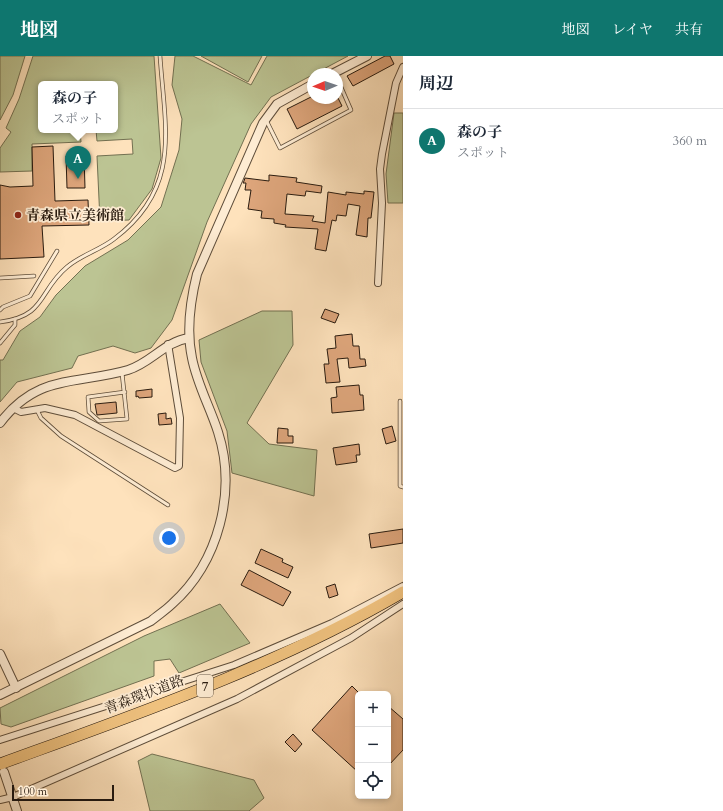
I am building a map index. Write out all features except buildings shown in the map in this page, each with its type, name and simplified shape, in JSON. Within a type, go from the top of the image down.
[{"type":"highway","name":"青森環状道路","points":[[2,768],[267,661],[338,627],[403,592]]},
{"type":"street","points":[[343,70],[367,56]]},
{"type":"street","points":[[378,284],[382,226],[380,169],[396,83],[403,67]]},
{"type":"street","points":[[2,694],[151,621],[173,604],[191,584],[204,562],[219,531],[223,514],[226,488],[225,467],[218,432],[197,378],[189,338],[189,317],[197,274],[266,118],[277,104],[307,87]]},
{"type":"street","points":[[0,423],[19,402],[44,388],[59,382],[122,371],[144,362],[168,344],[189,338]]},
{"type":"street","points":[[13,408],[21,412],[45,408],[75,414],[172,467],[179,466],[180,418],[168,344]]},
{"type":"street","points":[[0,740],[234,665],[332,623],[403,586]]},
{"type":"street","points":[[0,800],[12,797],[237,699],[351,638],[403,604]]},
{"type":"street","points":[[0,654],[16,688]]},
{"type":"street","points":[[2,768],[17,811]]},
{"type":"lane","points":[[0,322],[15,319],[27,314],[39,304],[52,283],[68,266],[101,247],[125,230],[145,208],[153,195],[161,180],[166,151],[160,56]]},
{"type":"lane","points":[[266,118],[280,148],[351,110],[343,92]]},
{"type":"lane","points":[[0,310],[3,307],[30,296],[56,251]]},
{"type":"lane","points":[[0,278],[34,276]]},
{"type":"lane","points":[[0,343],[15,325],[15,319]]},
{"type":"lane","points":[[122,371],[125,392],[127,419],[99,420],[89,412],[88,397],[125,392]]},
{"type":"lane","points":[[400,401],[400,486],[403,486]]},
{"type":"lane","points":[[37,410],[41,418],[61,436],[168,505]]},
{"type":"green space","points":[[0,56],[25,56],[13,95],[0,120]]},
{"type":"green space","points":[[33,56],[154,56],[161,158],[152,189],[129,220],[100,221],[97,156],[133,154],[132,139],[97,141],[96,133],[118,133],[118,81],[38,81],[38,133],[80,133],[81,142],[32,144],[32,171],[0,172],[0,148],[11,132],[6,128],[19,99]]},
{"type":"green space","points":[[175,56],[193,56],[251,85],[267,56],[348,56],[325,68],[307,68],[307,78],[271,97],[251,124],[207,222],[172,320],[151,348],[135,353],[113,346],[78,356],[72,368],[17,382],[0,402],[0,360],[3,360],[20,331],[40,317],[56,295],[85,266],[128,240],[161,207],[179,150],[182,119],[172,85]]},
{"type":"green space","points":[[201,56],[262,56],[248,82]]},
{"type":"green space","points":[[394,113],[403,113],[403,203],[388,203],[386,174]]},
{"type":"green space","points":[[262,311],[292,311],[293,345],[247,423],[269,444],[317,450],[314,496],[232,473],[227,431],[201,362],[199,340]]},
{"type":"green space","points":[[220,604],[250,643],[179,673],[170,659],[154,661],[154,676],[11,727],[1,724],[0,708],[144,636]]},
{"type":"green space","points":[[152,754],[254,780],[264,798],[249,811],[150,811],[138,761]]},
{"type":"place","name":"森の子","points":[[78,179]]},
{"type":"place","name":"青森県立美術館","points":[[18,215]]}]
